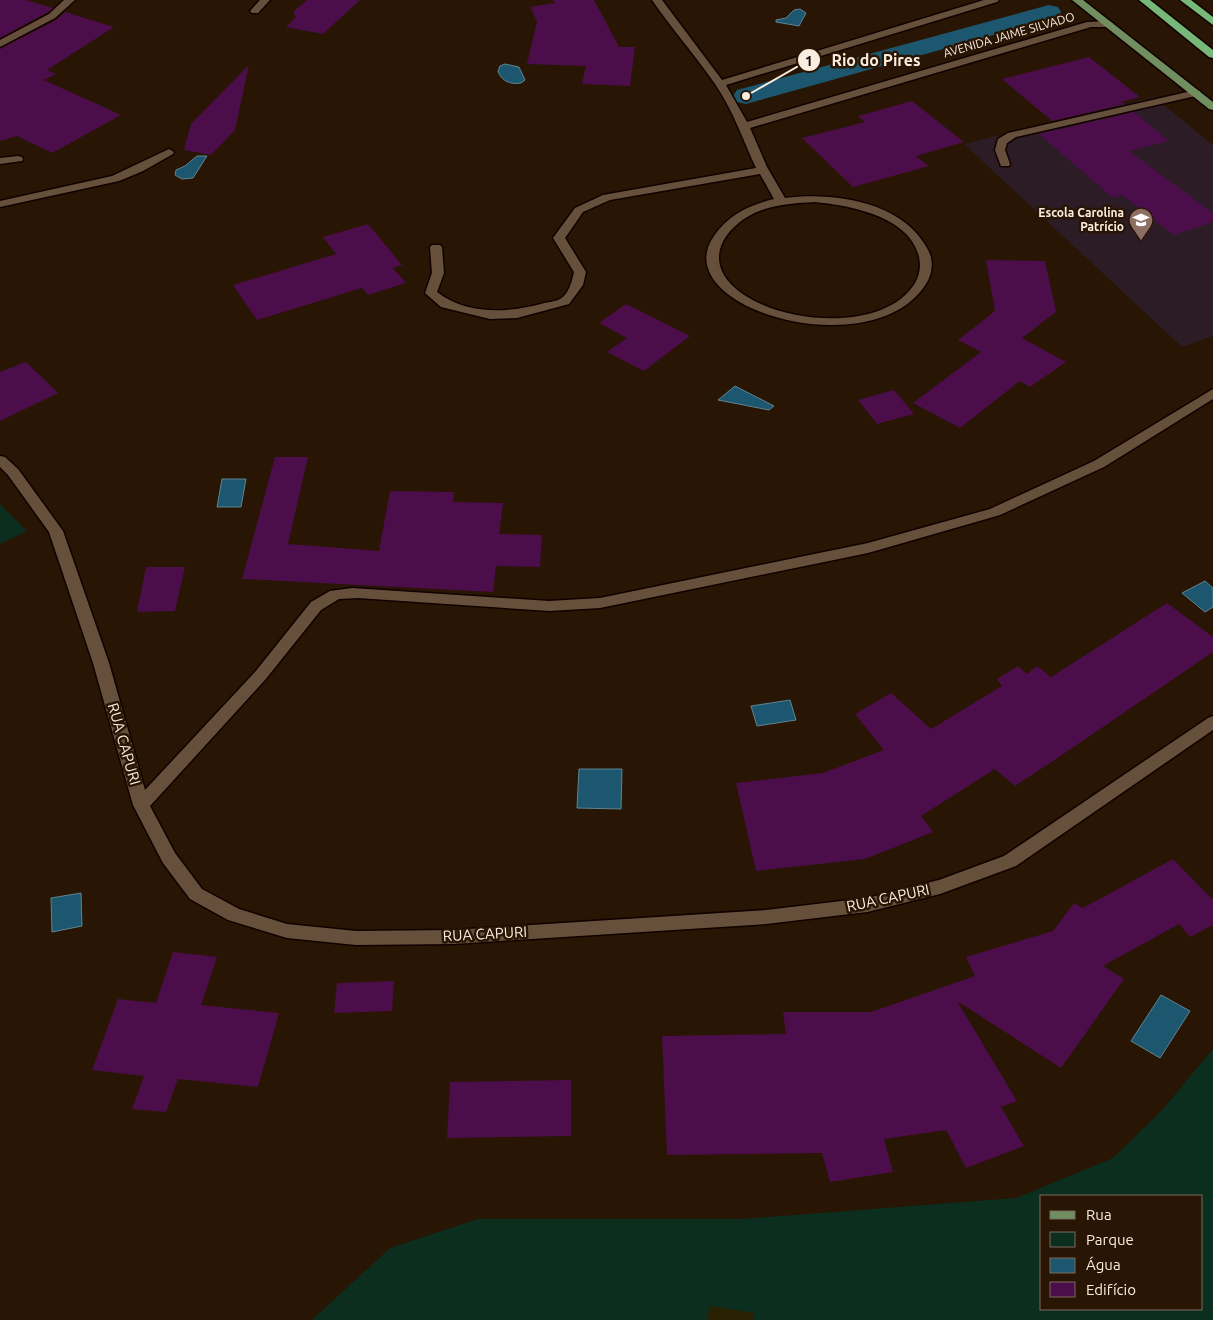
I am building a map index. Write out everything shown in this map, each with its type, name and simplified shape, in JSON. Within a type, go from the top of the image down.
[{"type":"highway","points":[[1144,0],[1213,55]]},
{"type":"highway","points":[[1186,0],[1213,22]]},
{"type":"main road","points":[[1077,0],[1213,107]]},
{"type":"street","points":[[0,44],[52,16],[70,0]]},
{"type":"street","points":[[255,11],[265,0]]},
{"type":"street","points":[[657,0],[673,24],[720,84],[744,126],[764,170],[782,201]]},
{"type":"street","points":[[720,84],[994,0]]},
{"type":"street","name":"AVENIDA JAIME SILVADO","points":[[744,126],[1090,24],[1109,24]]},
{"type":"street","points":[[1005,164],[1000,150],[1002,141],[1012,135],[1196,93]]},
{"type":"street","points":[[0,204],[115,179],[140,170],[169,152]]},
{"type":"street","points":[[0,161],[18,159]]},
{"type":"street","points":[[436,247],[438,273],[431,293],[445,304],[490,315],[518,314],[565,301],[577,285],[580,272],[559,238],[579,210],[607,197],[764,170]]},
{"type":"street","points":[[814,199],[848,203],[879,212],[904,227],[921,245],[926,265],[921,285],[903,302],[876,315],[842,322],[806,321],[771,313],[742,299],[721,281],[713,261],[715,241],[729,223],[752,210],[782,201],[814,199]]},
{"type":"street","points":[[141,805],[260,676],[316,606],[328,597],[340,592],[549,606],[600,603],[868,548],[995,512],[1099,464],[1213,393]]},
{"type":"street","name":"RUA CAPURI","points":[[0,460],[13,472],[56,531],[101,663],[141,805],[169,858],[196,894],[234,915],[287,931],[356,938],[453,937],[766,917],[867,905],[940,887],[1010,861],[1213,722]]},
{"type":"shaded area","name":"Escola Carolina Patrício","points":[[1154,97],[1213,145],[1213,336],[1182,347],[964,144]]},
{"type":"green space","points":[[0,504],[27,531],[0,544]]},
{"type":"green space","points":[[1213,1049],[1213,1320],[312,1320],[390,1248],[478,1219],[741,1219],[1016,1198],[1113,1158],[1162,1110]]},
{"type":"sand","points":[[710,1306],[754,1313],[753,1320],[707,1320]]},
{"type":"water","points":[[800,9],[806,13],[799,26],[776,22],[776,20],[786,18],[794,10]]},
{"type":"water","points":[[505,64],[519,67],[525,80],[521,83],[510,83],[504,80],[498,71],[500,66]]},
{"type":"water","points":[[197,156],[207,156],[193,178],[182,179],[175,175],[176,170],[185,166]]},
{"type":"water","points":[[735,386],[774,406],[769,410],[718,400]]},
{"type":"water","points":[[222,479],[246,479],[241,507],[217,507]]},
{"type":"water","points":[[1205,581],[1213,588],[1213,607],[1205,612],[1182,593]]},
{"type":"water","points":[[790,700],[796,720],[757,726],[751,706]]},
{"type":"water","points":[[579,769],[622,769],[621,809],[577,808]]},
{"type":"water","points":[[81,893],[82,926],[52,932],[51,898]]},
{"type":"water","points":[[1161,995],[1190,1011],[1160,1058],[1131,1041]]},
{"type":"building","points":[[0,0],[26,0],[53,8],[0,38]]},
{"type":"building","points":[[307,0],[360,0],[323,34],[286,27],[296,17],[293,12]]},
{"type":"building","points":[[553,0],[594,0],[619,47],[635,47],[630,86],[582,84],[586,66],[527,64],[537,21],[530,7],[555,3]]},
{"type":"building","points":[[65,12],[114,27],[47,70],[56,74],[44,80],[121,115],[52,153],[17,136],[0,141],[0,49],[56,20]]},
{"type":"building","points":[[1089,57],[1140,97],[1121,102],[1125,104],[1052,121],[1002,79]]},
{"type":"building","points":[[249,65],[235,130],[211,155],[184,150],[191,124]]},
{"type":"building","points":[[912,101],[964,142],[916,156],[929,166],[853,187],[802,138],[865,122],[858,116]]},
{"type":"building","points":[[1134,112],[1169,141],[1129,151],[1213,213],[1213,222],[1174,235],[1122,195],[1113,198],[1039,134]]},
{"type":"building","points":[[368,224],[402,265],[393,268],[406,283],[368,295],[362,288],[257,320],[233,285],[336,254],[323,237]]},
{"type":"building","points":[[986,260],[1045,261],[1056,312],[1022,338],[1066,362],[1030,387],[1020,381],[960,428],[913,403],[981,352],[958,340],[995,311]]},
{"type":"building","points":[[626,304],[690,336],[644,371],[607,352],[627,338],[599,323]]},
{"type":"building","points":[[26,362],[58,393],[0,421],[0,372]]},
{"type":"building","points":[[894,390],[914,414],[877,424],[858,400]]},
{"type":"building","points":[[275,457],[308,457],[288,544],[379,551],[390,491],[454,492],[453,502],[503,503],[499,534],[542,535],[540,567],[496,566],[493,592],[242,579]]},
{"type":"building","points":[[146,567],[185,567],[175,611],[137,612]]},
{"type":"building","points":[[1167,603],[1213,637],[1213,652],[1015,786],[995,769],[921,816],[933,832],[865,859],[756,871],[736,783],[823,773],[884,750],[855,714],[891,693],[931,729],[1002,686],[997,679],[1018,666],[1027,674],[1037,666],[1051,677]]},
{"type":"building","points":[[1173,859],[1213,900],[1213,925],[1190,937],[1179,924],[1103,966],[1124,979],[1061,1068],[957,1001],[1017,1101],[1001,1107],[1024,1146],[966,1168],[946,1130],[884,1139],[893,1172],[830,1182],[822,1153],[667,1155],[662,1036],[786,1034],[783,1012],[871,1012],[975,976],[966,957],[1053,931],[1074,903],[1083,908]]},
{"type":"building","points":[[173,952],[217,957],[201,1005],[279,1013],[258,1087],[178,1079],[166,1112],[132,1109],[144,1076],[92,1070],[118,999],[156,1003]]},
{"type":"building","points":[[394,981],[392,1011],[334,1013],[337,983]]},
{"type":"building","points":[[571,1080],[571,1136],[447,1138],[450,1082]]},
{"type":"waterway","points":[[746,96],[1049,12]]},
{"type":"place","name":"Rio do Pires","points":[[746,96]]},
{"type":"place","name":"Escola Carolina Patrício","points":[[1141,241]]}]
